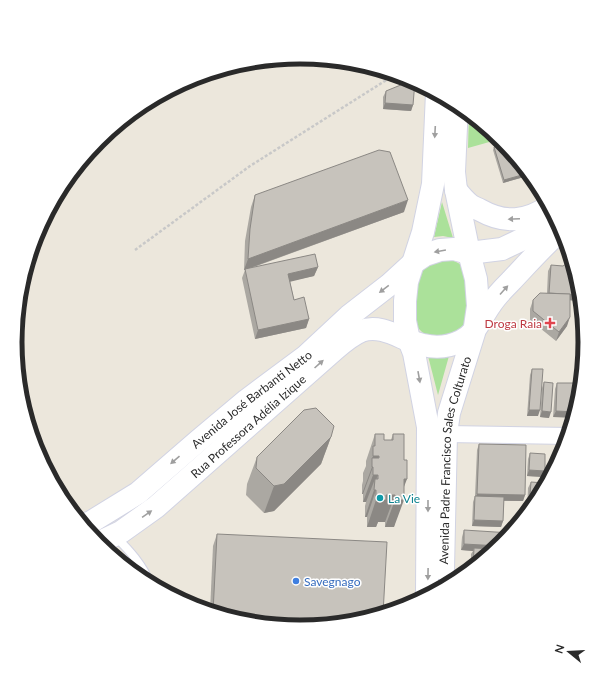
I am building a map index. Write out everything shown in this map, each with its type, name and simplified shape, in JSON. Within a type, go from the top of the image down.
[{"type":"main road","points":[[437,99],[433,184],[424,232],[407,282],[405,321],[409,340],[421,345],[435,347],[449,346],[462,341],[474,333],[491,303],[557,233]]},
{"type":"main road","points":[[457,111],[454,172],[456,190],[476,279],[478,306],[474,333]]},
{"type":"main road","points":[[456,190],[469,204],[489,215],[503,219],[515,220],[529,217],[545,209]]},
{"type":"main road","points":[[413,263],[425,254],[440,250],[454,249],[469,253],[502,249],[511,246],[525,238],[542,224],[549,216]]},
{"type":"main road","name":"Avenida José Barbanti Netto","points":[[89,523],[138,493],[247,400],[306,356],[349,316],[389,285],[413,263]]},
{"type":"main road","name":"Rua Professora Adélia Izique","points":[[106,539],[121,532],[156,507],[347,340],[362,331],[374,330],[392,333],[409,340]]},
{"type":"main road","name":"Avenida Padre Francisco Sales Colturato","points":[[442,582],[446,434],[449,413],[474,333]]},
{"type":"main road","name":"Avenida Padre Francisco Sales Colturato","points":[[409,340],[414,353],[428,427],[427,590]]},
{"type":"street","points":[[446,434],[563,436]]},
{"type":"lane","points":[[106,539],[130,551],[145,573]]},
{"type":"path","points":[[135,250],[250,166],[390,78]]},
{"type":"green space","points":[[469,120],[493,141],[468,148]]},
{"type":"green space","points":[[442,202],[453,238],[443,236],[434,237]]},
{"type":"green space","points":[[450,259],[469,271],[468,326],[456,338],[425,335],[418,328],[413,312],[415,280],[428,262]]},
{"type":"green space","points":[[428,356],[449,356],[438,395]]},
{"type":"building","points":[[404,84],[414,88],[413,105],[385,103],[386,91]]},
{"type":"building","points":[[498,146],[523,175],[504,180],[494,147]]},
{"type":"building","points":[[379,150],[390,152],[408,200],[248,259],[250,229],[255,195]]},
{"type":"building","points":[[315,254],[318,267],[288,274],[294,300],[304,297],[309,319],[258,330],[245,269]]},
{"type":"building","points":[[568,263],[575,295],[549,293],[551,265],[563,266]]},
{"type":"building","name":"Droga Raia","points":[[540,293],[570,294],[570,317],[559,332],[533,311],[533,300]]},
{"type":"building","points":[[532,369],[543,369],[540,410],[529,410]]},
{"type":"building","points":[[544,382],[553,383],[551,412],[542,411]]},
{"type":"building","points":[[557,383],[576,383],[571,412],[556,411]]},
{"type":"building","points":[[316,408],[334,426],[331,437],[284,484],[274,486],[256,468],[257,457],[304,410]]},
{"type":"building","points":[[375,434],[384,434],[384,440],[393,440],[393,434],[404,434],[404,460],[407,460],[407,479],[404,479],[404,500],[395,500],[395,495],[386,495],[386,500],[376,500],[376,490],[374,490],[375,479],[378,479],[378,475],[373,475],[372,458],[379,458],[379,456],[373,456]]},
{"type":"building","points":[[479,444],[526,445],[525,495],[477,494]]},
{"type":"building","points":[[530,453],[545,454],[545,471],[529,470]]},
{"type":"building","points":[[531,482],[541,483],[532,497],[529,500]]},
{"type":"building","points":[[475,496],[504,497],[503,521],[474,520]]},
{"type":"building","points":[[464,530],[503,533],[490,545],[464,544]]},
{"type":"building","name":"Savegnago","points":[[217,534],[387,542],[383,608],[337,618],[319,620],[282,620],[246,615],[213,607]]},
{"type":"building","points":[[474,548],[487,549],[484,551],[473,560]]},
{"type":"place","name":"Droga Raia","points":[[550,323]]},
{"type":"place","name":"La Vie","points":[[380,498]]},
{"type":"place","name":"Savegnago","points":[[296,581]]}]
